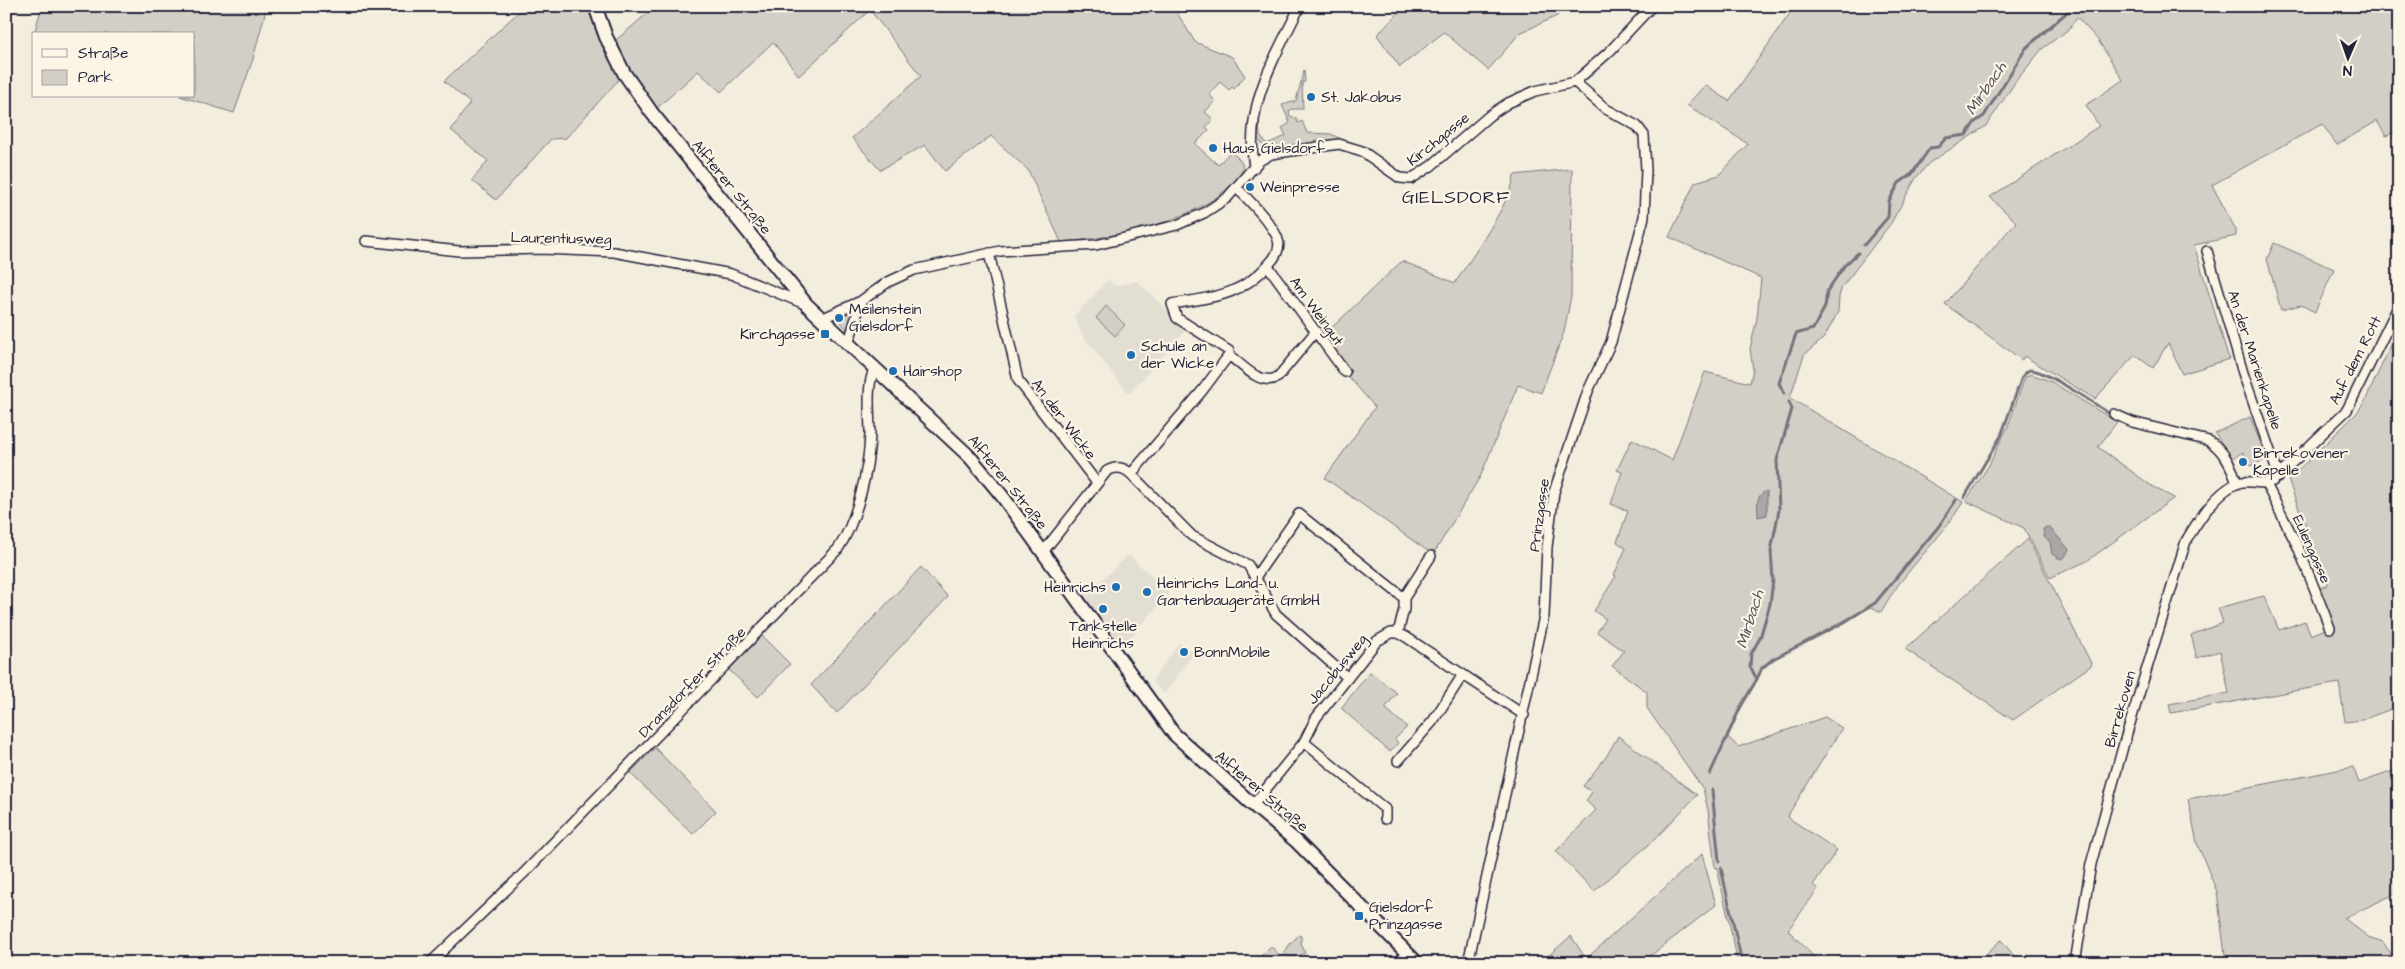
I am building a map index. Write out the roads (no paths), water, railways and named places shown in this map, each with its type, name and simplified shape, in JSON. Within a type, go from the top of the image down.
[{"type":"street","name":"Alfterer Straße","points":[[595,6],[606,37],[624,74],[652,113],[807,305],[970,457],[1043,552],[1174,734],[1253,806],[1297,842],[1417,963]]},
{"type":"street","points":[[1254,168],[1251,142],[1258,97],[1300,6]]},
{"type":"street","name":"Kirchgasse","points":[[821,319],[861,301],[906,272],[988,253],[1082,247],[1126,239],[1190,220],[1216,206],[1237,188],[1262,158],[1271,154],[1339,144],[1362,151],[1400,178],[1411,179],[1431,166],[1490,115],[1508,102],[1530,92],[1575,82],[1610,51],[1652,6]]},
{"type":"street","name":"Prinzgasse","points":[[1468,963],[1524,715],[1544,616],[1547,547],[1554,492],[1588,391],[1611,342],[1642,231],[1646,200],[1646,151],[1644,135],[1637,126],[1606,109],[1575,82]]},
{"type":"street","points":[[1237,188],[1253,204],[1278,238],[1277,251],[1268,266],[1238,291],[1172,304],[1177,318],[1216,342],[1228,351],[1229,356],[1262,379],[1272,380],[1278,377],[1316,332]]},
{"type":"street","name":"Laurentiusweg","points":[[366,241],[459,251],[564,250],[614,252],[742,277],[807,305]]},
{"type":"street","name":"An der Marienkapelle","points":[[2207,251],[2243,373],[2279,477]]},
{"type":"street","name":"An der Wicke","points":[[988,253],[1018,380],[1097,483]]},
{"type":"street","name":"Am Weingut","points":[[1268,266],[1345,372]]},
{"type":"street","points":[[848,345],[861,301]]},
{"type":"street","name":"Auf dem Rott","points":[[2266,484],[2279,477],[2340,419],[2351,404],[2399,305]]},
{"type":"street","points":[[1131,474],[1202,391],[1229,356]]},
{"type":"street","name":"Dransdorfer Straße","points":[[430,963],[546,852],[838,549],[849,533],[864,478],[870,444],[869,381],[874,369]]},
{"type":"street","points":[[2114,414],[2132,422],[2209,441],[2218,447],[2233,470],[2237,484],[2247,482],[2266,484]]},
{"type":"street","points":[[1043,552],[1107,471],[1116,467],[1127,470],[1192,536],[1248,565],[1276,614],[1348,678]]},
{"type":"street","name":"Birrekoven","points":[[2075,963],[2091,864],[2124,743],[2183,548],[2207,509],[2237,484]]},
{"type":"street","name":"Eulengasse","points":[[2266,484],[2298,547],[2330,628]]},
{"type":"street","points":[[1256,576],[1299,514],[1404,598]]},
{"type":"street","points":[[1431,556],[1404,598],[1404,609],[1398,633],[1524,715]]},
{"type":"street","name":"Jacobusweg","points":[[1253,806],[1304,742],[1316,718],[1380,639],[1391,633],[1398,633]]},
{"type":"street","points":[[1398,761],[1433,721],[1462,676]]},
{"type":"street","points":[[1304,742],[1385,809],[1385,819]]},
{"type":"waterway","name":"Mirbach","points":[[1864,245],[1888,217],[1889,201],[1899,183],[1912,174],[1930,148],[1938,147],[1946,138],[1966,135],[1975,122],[1984,116],[2026,48],[2074,6]]},
{"type":"waterway","name":"Mirbach","points":[[1784,393],[1779,383],[1796,334],[1813,329],[1825,307],[1827,291],[1845,265],[1858,253]]},
{"type":"waterway","points":[[1964,498],[2001,436],[2022,377],[2028,371],[2038,372],[2060,382],[2113,416]]},
{"type":"waterway","name":"Mirbach","points":[[1710,774],[1740,708],[1757,679],[1750,667],[1751,654],[1760,638],[1770,604],[1773,580],[1771,551],[1779,510],[1777,460],[1792,409],[1789,402]]},
{"type":"waterway","points":[[1757,679],[1762,668],[1773,659],[1843,623],[1875,603],[1939,526],[1956,500]]},
{"type":"waterway","name":"Mirbach","points":[[1712,790],[1719,861]]},
{"type":"waterway","name":"Mirbach","points":[[1721,868],[1742,963]]},
{"type":"place","name":"St. Jakobus","points":[[1311,97]]},
{"type":"place","name":"Haus Gielsdorf","points":[[1213,148]]},
{"type":"place","name":"Weinpresse","points":[[1250,187]]},
{"type":"place","name":"Meilenstein Gielsdorf","points":[[839,318]]},
{"type":"place","name":"Kirchgasse","points":[[825,334]]},
{"type":"place","name":"Schule an der Wicke","points":[[1131,355]]},
{"type":"place","name":"Hairshop","points":[[893,371]]},
{"type":"place","name":"Birrekovener Kapelle","points":[[2243,462]]},
{"type":"place","name":"Heinrichs","points":[[1116,587]]},
{"type":"place","name":"Heinrichs Land- u. Gartenbaugeräte GmbH","points":[[1147,592]]},
{"type":"place","name":"Tankstelle Heinrichs","points":[[1103,609]]},
{"type":"place","name":"BonnMobile","points":[[1184,652]]},
{"type":"place","name":"Gielsdorf Prinzgasse","points":[[1359,916]]},
{"type":"district","name":"GIELSDORF","points":[[1456,197]]}]
